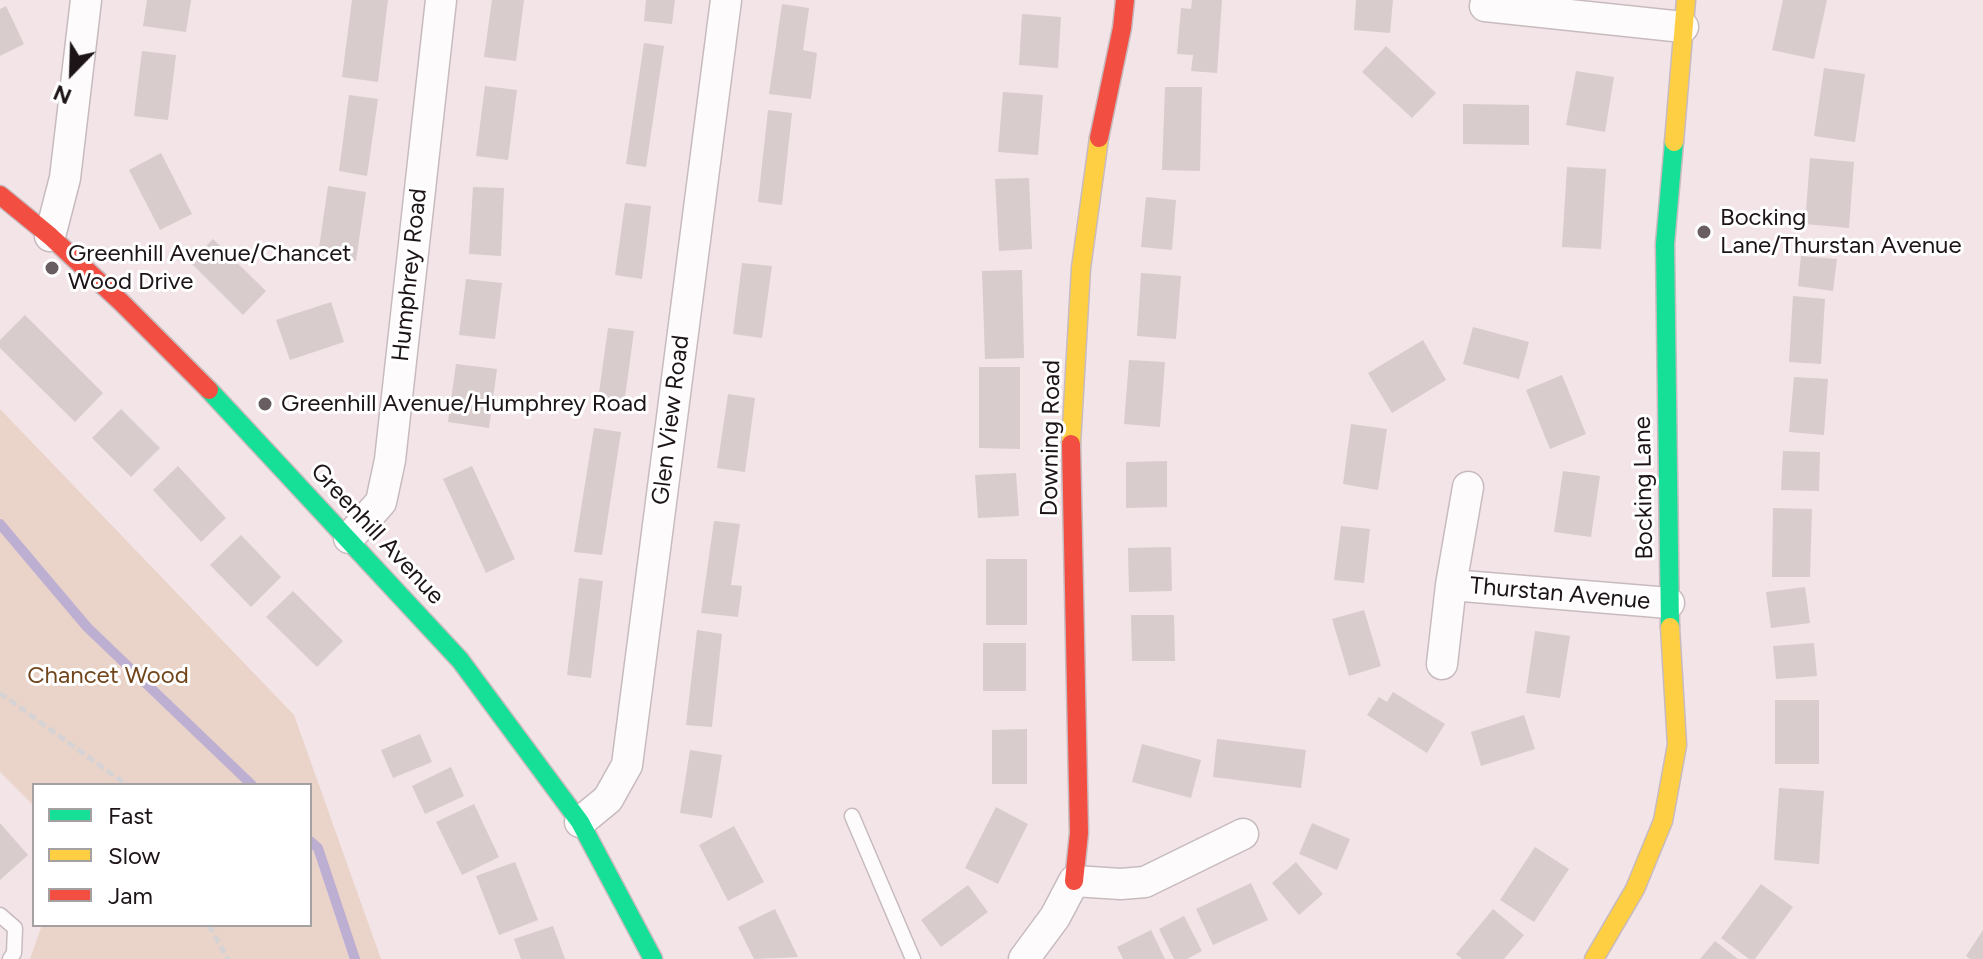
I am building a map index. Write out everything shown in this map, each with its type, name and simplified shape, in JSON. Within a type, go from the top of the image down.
[{"type":"street","points":[[50,236],[65,178],[86,0]]},
{"type":"street","name":"Humphrey Road","points":[[349,538],[381,502],[390,460],[441,0]]},
{"type":"street","name":"Glen View Road","points":[[580,822],[608,799],[627,765],[726,0]]},
{"type":"street","name":"Downing Road","points":[[1074,881],[1079,833],[1072,424],[1081,268],[1094,165],[1125,0]]},
{"type":"street","points":[[1485,6],[1684,14]]},
{"type":"street","name":"Bocking Lane","points":[[1594,959],[1635,889],[1663,821],[1677,745],[1669,603],[1665,244],[1684,14]]},
{"type":"street","name":"Greenhill Avenue","points":[[0,195],[50,236],[121,302],[225,407],[460,660],[580,822],[653,959]]},
{"type":"street","name":"Thurstan Avenue","points":[[1442,664],[1451,585],[1468,487]]},
{"type":"street","name":"Thurstan Avenue","points":[[1451,585],[1669,603]]},
{"type":"street","points":[[1024,959],[1055,917],[1074,881],[1145,882],[1243,834]]},
{"type":"lane","points":[[852,816],[913,959]]},
{"type":"lane","points":[[0,915],[15,928],[14,953],[10,959]]},
{"type":"path","points":[[0,693],[124,783]]},
{"type":"path","points":[[210,927],[228,959]]},
{"type":"green space","name":"Chancet Wood","points":[[0,409],[294,715],[381,959],[30,959],[41,927],[312,927],[312,783],[32,783],[32,804],[0,772]]},
{"type":"building","points":[[147,0],[191,0],[186,32],[143,26]]},
{"type":"building","points":[[352,0],[388,0],[378,82],[342,77]]},
{"type":"building","points":[[492,0],[524,0],[516,61],[484,57]]},
{"type":"building","points":[[646,0],[675,0],[672,24],[644,21]]},
{"type":"building","points":[[1192,0],[1222,0],[1217,73],[1191,71],[1193,55],[1177,54],[1181,8],[1191,9]]},
{"type":"building","points":[[1356,0],[1393,0],[1390,33],[1354,30]]},
{"type":"building","points":[[1783,0],[1827,0],[1814,59],[1772,50]]},
{"type":"building","points":[[782,4],[809,8],[803,50],[817,53],[811,99],[769,94]]},
{"type":"building","points":[[6,6],[24,44],[0,56],[0,9]]},
{"type":"building","points":[[1022,14],[1061,17],[1058,68],[1019,65]]},
{"type":"building","points":[[644,43],[664,46],[646,167],[626,164]]},
{"type":"building","points":[[1386,46],[1436,93],[1412,118],[1362,72]]},
{"type":"building","points":[[142,51],[176,55],[168,120],[134,116]]},
{"type":"building","points":[[1824,68],[1865,74],[1855,142],[1814,136]]},
{"type":"building","points":[[1576,71],[1614,77],[1605,132],[1566,125]]},
{"type":"building","points":[[485,86],[517,90],[508,160],[476,156]]},
{"type":"building","points":[[1165,87],[1202,87],[1200,171],[1162,170]]},
{"type":"building","points":[[1003,92],[1043,95],[1038,155],[998,152]]},
{"type":"building","points":[[349,95],[378,99],[367,176],[339,171]]},
{"type":"building","points":[[1463,104],[1529,105],[1529,145],[1463,144]]},
{"type":"building","points":[[768,110],[792,113],[782,205],[758,202]]},
{"type":"building","points":[[161,153],[192,214],[160,230],[129,170]]},
{"type":"building","points":[[1810,158],[1854,162],[1849,228],[1805,224]]},
{"type":"building","points":[[1567,167],[1606,169],[1601,249],[1562,247]]},
{"type":"building","points":[[1029,178],[1032,249],[999,251],[995,179]]},
{"type":"building","points":[[328,186],[366,192],[356,261],[318,255]]},
{"type":"building","points":[[473,187],[504,188],[501,256],[469,254]]},
{"type":"building","points":[[1146,197],[1176,200],[1172,250],[1141,247]]},
{"type":"building","points":[[625,203],[651,206],[642,279],[615,275]]},
{"type":"building","points":[[213,239],[266,291],[243,315],[190,262]]},
{"type":"building","points":[[1801,256],[1837,259],[1833,291],[1798,286]]},
{"type":"building","points":[[742,263],[772,266],[762,338],[733,334]]},
{"type":"building","points":[[1022,270],[1024,358],[985,359],[982,271]]},
{"type":"building","points":[[1141,273],[1181,276],[1176,339],[1137,336]]},
{"type":"building","points":[[466,279],[502,283],[495,339],[459,335]]},
{"type":"building","points":[[1793,296],[1825,299],[1821,364],[1789,362]]},
{"type":"building","points":[[331,302],[344,342],[290,360],[276,320]]},
{"type":"building","points":[[25,315],[103,393],[75,422],[0,348],[0,340]]},
{"type":"building","points":[[1473,327],[1529,342],[1519,379],[1463,364]]},
{"type":"building","points":[[608,328],[634,331],[624,404],[598,400]]},
{"type":"building","points":[[1423,340],[1446,380],[1392,413],[1368,373]]},
{"type":"building","points":[[1129,360],[1165,362],[1160,427],[1124,424]]},
{"type":"building","points":[[456,364],[497,369],[489,428],[448,422]]},
{"type":"building","points":[[979,367],[1020,367],[1020,449],[979,448]]},
{"type":"building","points":[[1562,375],[1586,434],[1550,449],[1526,390]]},
{"type":"building","points":[[1794,377],[1828,379],[1824,435],[1789,432]]},
{"type":"building","points":[[728,394],[755,398],[745,472],[717,468]]},
{"type":"building","points":[[121,409],[160,448],[131,477],[92,438]]},
{"type":"building","points":[[1351,424],[1387,429],[1378,490],[1343,484]]},
{"type":"building","points":[[594,428],[621,432],[602,555],[574,552]]},
{"type":"building","points":[[1783,451],[1820,452],[1819,491],[1781,490]]},
{"type":"building","points":[[1167,461],[1167,507],[1126,508],[1126,462]]},
{"type":"building","points":[[178,466],[226,518],[201,542],[153,490]]},
{"type":"building","points":[[472,466],[515,559],[486,573],[443,479]]},
{"type":"building","points":[[1563,471],[1600,476],[1591,537],[1554,532]]},
{"type":"building","points":[[1016,473],[1019,516],[978,518],[975,475]]},
{"type":"building","points":[[1773,508],[1812,509],[1810,577],[1772,577]]},
{"type":"building","points":[[714,521],[740,524],[731,585],[742,586],[738,617],[701,613]]},
{"type":"building","points":[[1341,526],[1370,529],[1364,583],[1334,580]]},
{"type":"building","points":[[241,535],[281,577],[251,607],[210,565]]},
{"type":"building","points":[[1171,547],[1172,591],[1129,592],[1128,548]]},
{"type":"building","points":[[986,559],[1027,559],[1027,625],[986,625]]},
{"type":"building","points":[[579,578],[603,581],[591,678],[567,675]]},
{"type":"building","points":[[1805,587],[1810,623],[1771,628],[1766,592]]},
{"type":"building","points":[[293,591],[343,641],[317,667],[266,617]]},
{"type":"building","points":[[1364,610],[1381,666],[1349,676],[1332,619]]},
{"type":"building","points":[[1131,615],[1174,615],[1175,661],[1132,661]]},
{"type":"building","points":[[697,630],[722,634],[712,727],[686,725]]},
{"type":"building","points":[[1535,631],[1570,636],[1560,698],[1526,693]]},
{"type":"building","points":[[983,643],[1026,643],[1026,691],[983,691]]},
{"type":"building","points":[[1814,643],[1817,676],[1776,679],[1773,646]]},
{"type":"building","points":[[1393,692],[1445,724],[1427,753],[1367,715],[1379,697],[1387,702]]},
{"type":"building","points":[[1775,700],[1819,700],[1819,764],[1775,764]]},
{"type":"building","points":[[1524,715],[1535,749],[1481,766],[1471,732]]},
{"type":"building","points":[[1027,729],[1027,784],[992,784],[992,730]]},
{"type":"building","points":[[420,734],[432,762],[393,778],[381,750]]},
{"type":"building","points":[[1217,739],[1306,750],[1301,788],[1213,777]]},
{"type":"building","points":[[1142,744],[1201,760],[1191,798],[1132,782]]},
{"type":"building","points":[[690,750],[722,755],[712,818],[680,813]]},
{"type":"building","points":[[451,767],[464,796],[425,814],[412,786]]},
{"type":"building","points":[[1779,788],[1824,791],[1819,864],[1774,860]]},
{"type":"building","points":[[474,804],[499,857],[462,875],[436,822]]},
{"type":"building","points":[[996,807],[1028,824],[998,884],[965,868]]},
{"type":"building","points":[[0,823],[28,855],[0,880]]},
{"type":"building","points":[[1312,823],[1350,839],[1337,870],[1299,854]]},
{"type":"building","points":[[734,826],[764,882],[728,901],[699,845]]},
{"type":"building","points":[[1535,847],[1569,869],[1534,922],[1500,900]]},
{"type":"building","points":[[515,862],[538,920],[499,935],[476,876]]},
{"type":"building","points":[[1296,862],[1323,894],[1299,915],[1272,883]]},
{"type":"building","points":[[1251,883],[1268,920],[1213,945],[1196,909]]},
{"type":"building","points":[[1761,884],[1793,907],[1755,959],[1749,959],[1721,938]]},
{"type":"building","points":[[968,885],[988,912],[941,947],[921,920]]},
{"type":"building","points":[[775,909],[798,957],[754,959],[738,927]]},
{"type":"building","points":[[1493,909],[1524,935],[1504,959],[1462,959],[1456,954]]},
{"type":"building","points":[[1184,916],[1202,951],[1187,959],[1174,959],[1159,929]]},
{"type":"building","points":[[553,926],[565,959],[521,959],[514,939]]},
{"type":"building","points":[[1151,930],[1165,959],[1123,959],[1117,947]]},
{"type":"building","points":[[1983,930],[1983,959],[1970,959],[1966,956]]},
{"type":"building","points":[[1715,941],[1738,959],[1700,959]]},
{"type":"waterway","points":[[0,524],[87,627],[250,783]]},
{"type":"waterway","points":[[312,843],[318,848],[355,959]]},
{"type":"traffic: fast","points":[[1670,627],[1665,244],[1674,142]]},
{"type":"traffic: fast","points":[[209,390],[460,660],[580,822],[653,959]]},
{"type":"traffic: slow","points":[[1674,142],[1686,0]]},
{"type":"traffic: slow","points":[[1071,444],[1081,268],[1099,138]]},
{"type":"traffic: slow","points":[[1594,959],[1635,889],[1663,821],[1677,745],[1670,627]]},
{"type":"traffic: jam","points":[[1099,138],[1125,0]]},
{"type":"traffic: jam","points":[[0,195],[50,236],[121,302],[209,390]]},
{"type":"traffic: jam","points":[[1071,444],[1079,833],[1074,881]]},
{"type":"place","name":"Bocking Lane/Thurstan Avenue","points":[[1704,232]]},
{"type":"place","name":"Greenhill Avenue/Chancet Wood Drive","points":[[52,268]]},
{"type":"place","name":"Greenhill Avenue/Humphrey Road","points":[[265,404]]}]
